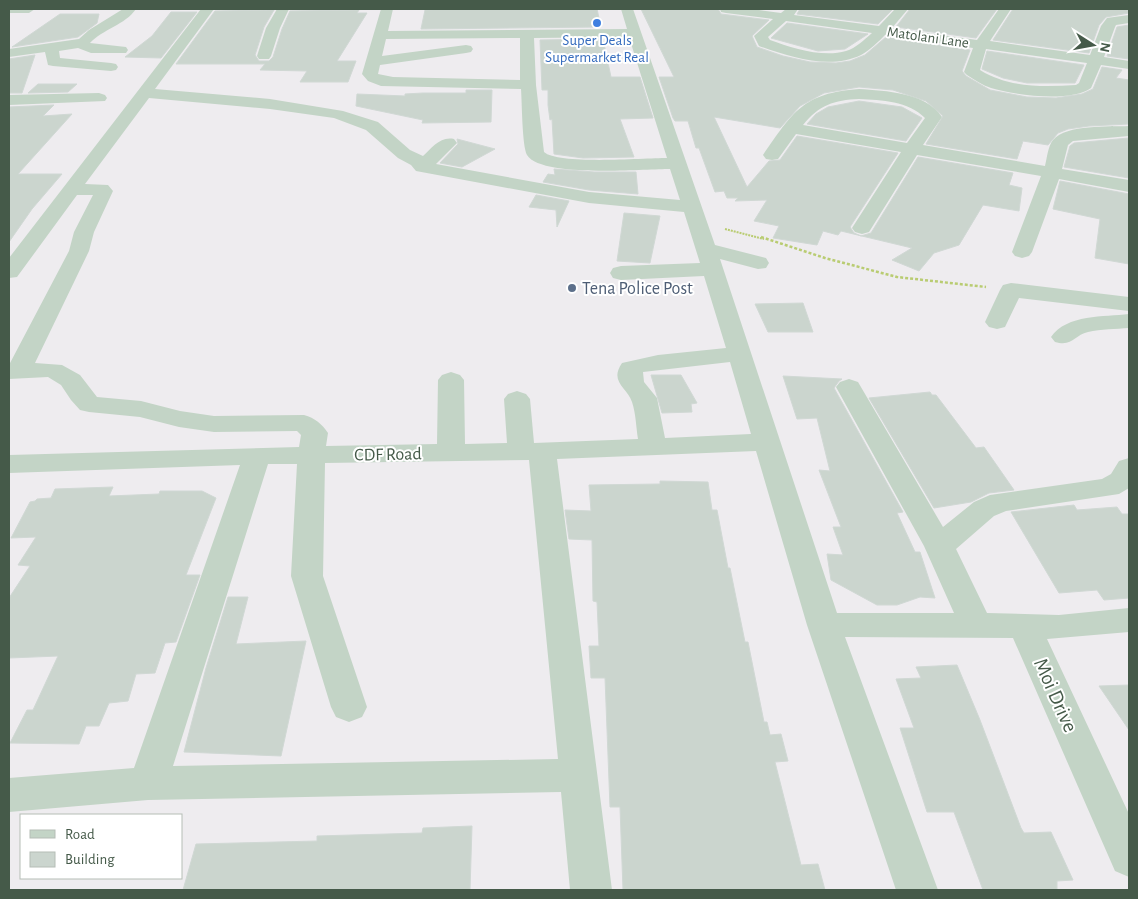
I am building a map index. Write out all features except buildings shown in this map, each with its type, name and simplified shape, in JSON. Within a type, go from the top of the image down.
[{"type":"street","points":[[9,9],[29,9]]},
{"type":"street","points":[[9,272],[208,9]]},
{"type":"street","points":[[264,56],[273,28],[283,9]]},
{"type":"street","points":[[387,9],[370,74],[373,78],[381,81],[528,85]]},
{"type":"street","points":[[627,9],[740,354],[824,625],[917,890]]},
{"type":"street","name":"Matolani Lane","points":[[726,9],[788,13],[882,31],[1129,65]]},
{"type":"street","points":[[788,13],[761,36],[764,43],[802,55],[843,56],[856,52],[882,31],[902,9]]},
{"type":"street","points":[[1005,9],[982,45],[972,65],[972,72],[986,79],[1018,89],[1080,89],[1086,85],[1108,26],[1112,21],[1129,18]]},
{"type":"street","points":[[9,53],[83,43],[94,33],[118,19],[134,14]]},
{"type":"street","points":[[373,62],[527,40],[634,33]]},
{"type":"street","points":[[380,35],[527,40]]},
{"type":"street","points":[[527,40],[528,85],[535,153],[541,159],[551,163],[579,166],[677,163]]},
{"type":"street","points":[[83,43],[84,46],[91,49],[121,50]]},
{"type":"street","points":[[51,46],[54,62],[111,67]]},
{"type":"street","points":[[143,93],[270,104],[337,114],[372,126],[404,154],[418,161],[422,167],[594,199],[694,213]]},
{"type":"street","points":[[772,155],[792,128],[814,104],[825,98],[841,95],[885,96],[919,105],[931,112],[934,118],[911,150],[862,228]]},
{"type":"street","points":[[9,100],[99,98]]},
{"type":"street","points":[[792,128],[1129,186]]},
{"type":"street","points":[[1022,252],[1052,172],[1060,143],[1066,137],[1075,134],[1096,131],[1129,131]]},
{"type":"street","points":[[422,167],[448,143]]},
{"type":"street","points":[[70,190],[101,189],[104,191],[84,232],[79,251],[14,371],[53,370],[71,380],[80,395],[90,404],[141,409],[180,419],[214,424],[304,423],[315,433],[311,456],[307,576],[350,707]]},
{"type":"street","points":[[705,248],[758,263]]},
{"type":"street","points":[[621,272],[712,270]]},
{"type":"street","points":[[997,322],[1011,290],[1129,304]]},
{"type":"street","points":[[1063,338],[1080,326],[1129,321]]},
{"type":"street","points":[[652,446],[644,398],[631,384],[630,368],[653,362],[740,354]]},
{"type":"street","points":[[451,453],[452,380]]},
{"type":"street","points":[[849,387],[939,546],[976,625]]},
{"type":"street","points":[[517,399],[531,451],[578,775],[591,890]]},
{"type":"street","name":"CDF Road","points":[[11,468],[258,456],[531,451],[766,442]]},
{"type":"street","points":[[148,783],[258,456]]},
{"type":"street","points":[[939,546],[984,509],[1000,502],[1109,487],[1121,480],[1129,467]]},
{"type":"street","points":[[824,625],[1059,627],[1129,620]]},
{"type":"street","name":"Moi Drive","points":[[1025,627],[1129,858]]},
{"type":"street","points":[[9,795],[148,783],[578,775]]},
{"type":"path","points":[[694,213],[722,229],[747,233],[825,258],[897,277],[1011,290]]},
{"type":"place","name":"Super Deals Supermarket Real","points":[[597,23]]},
{"type":"place","name":"Tena Police Post","points":[[572,288]]}]
